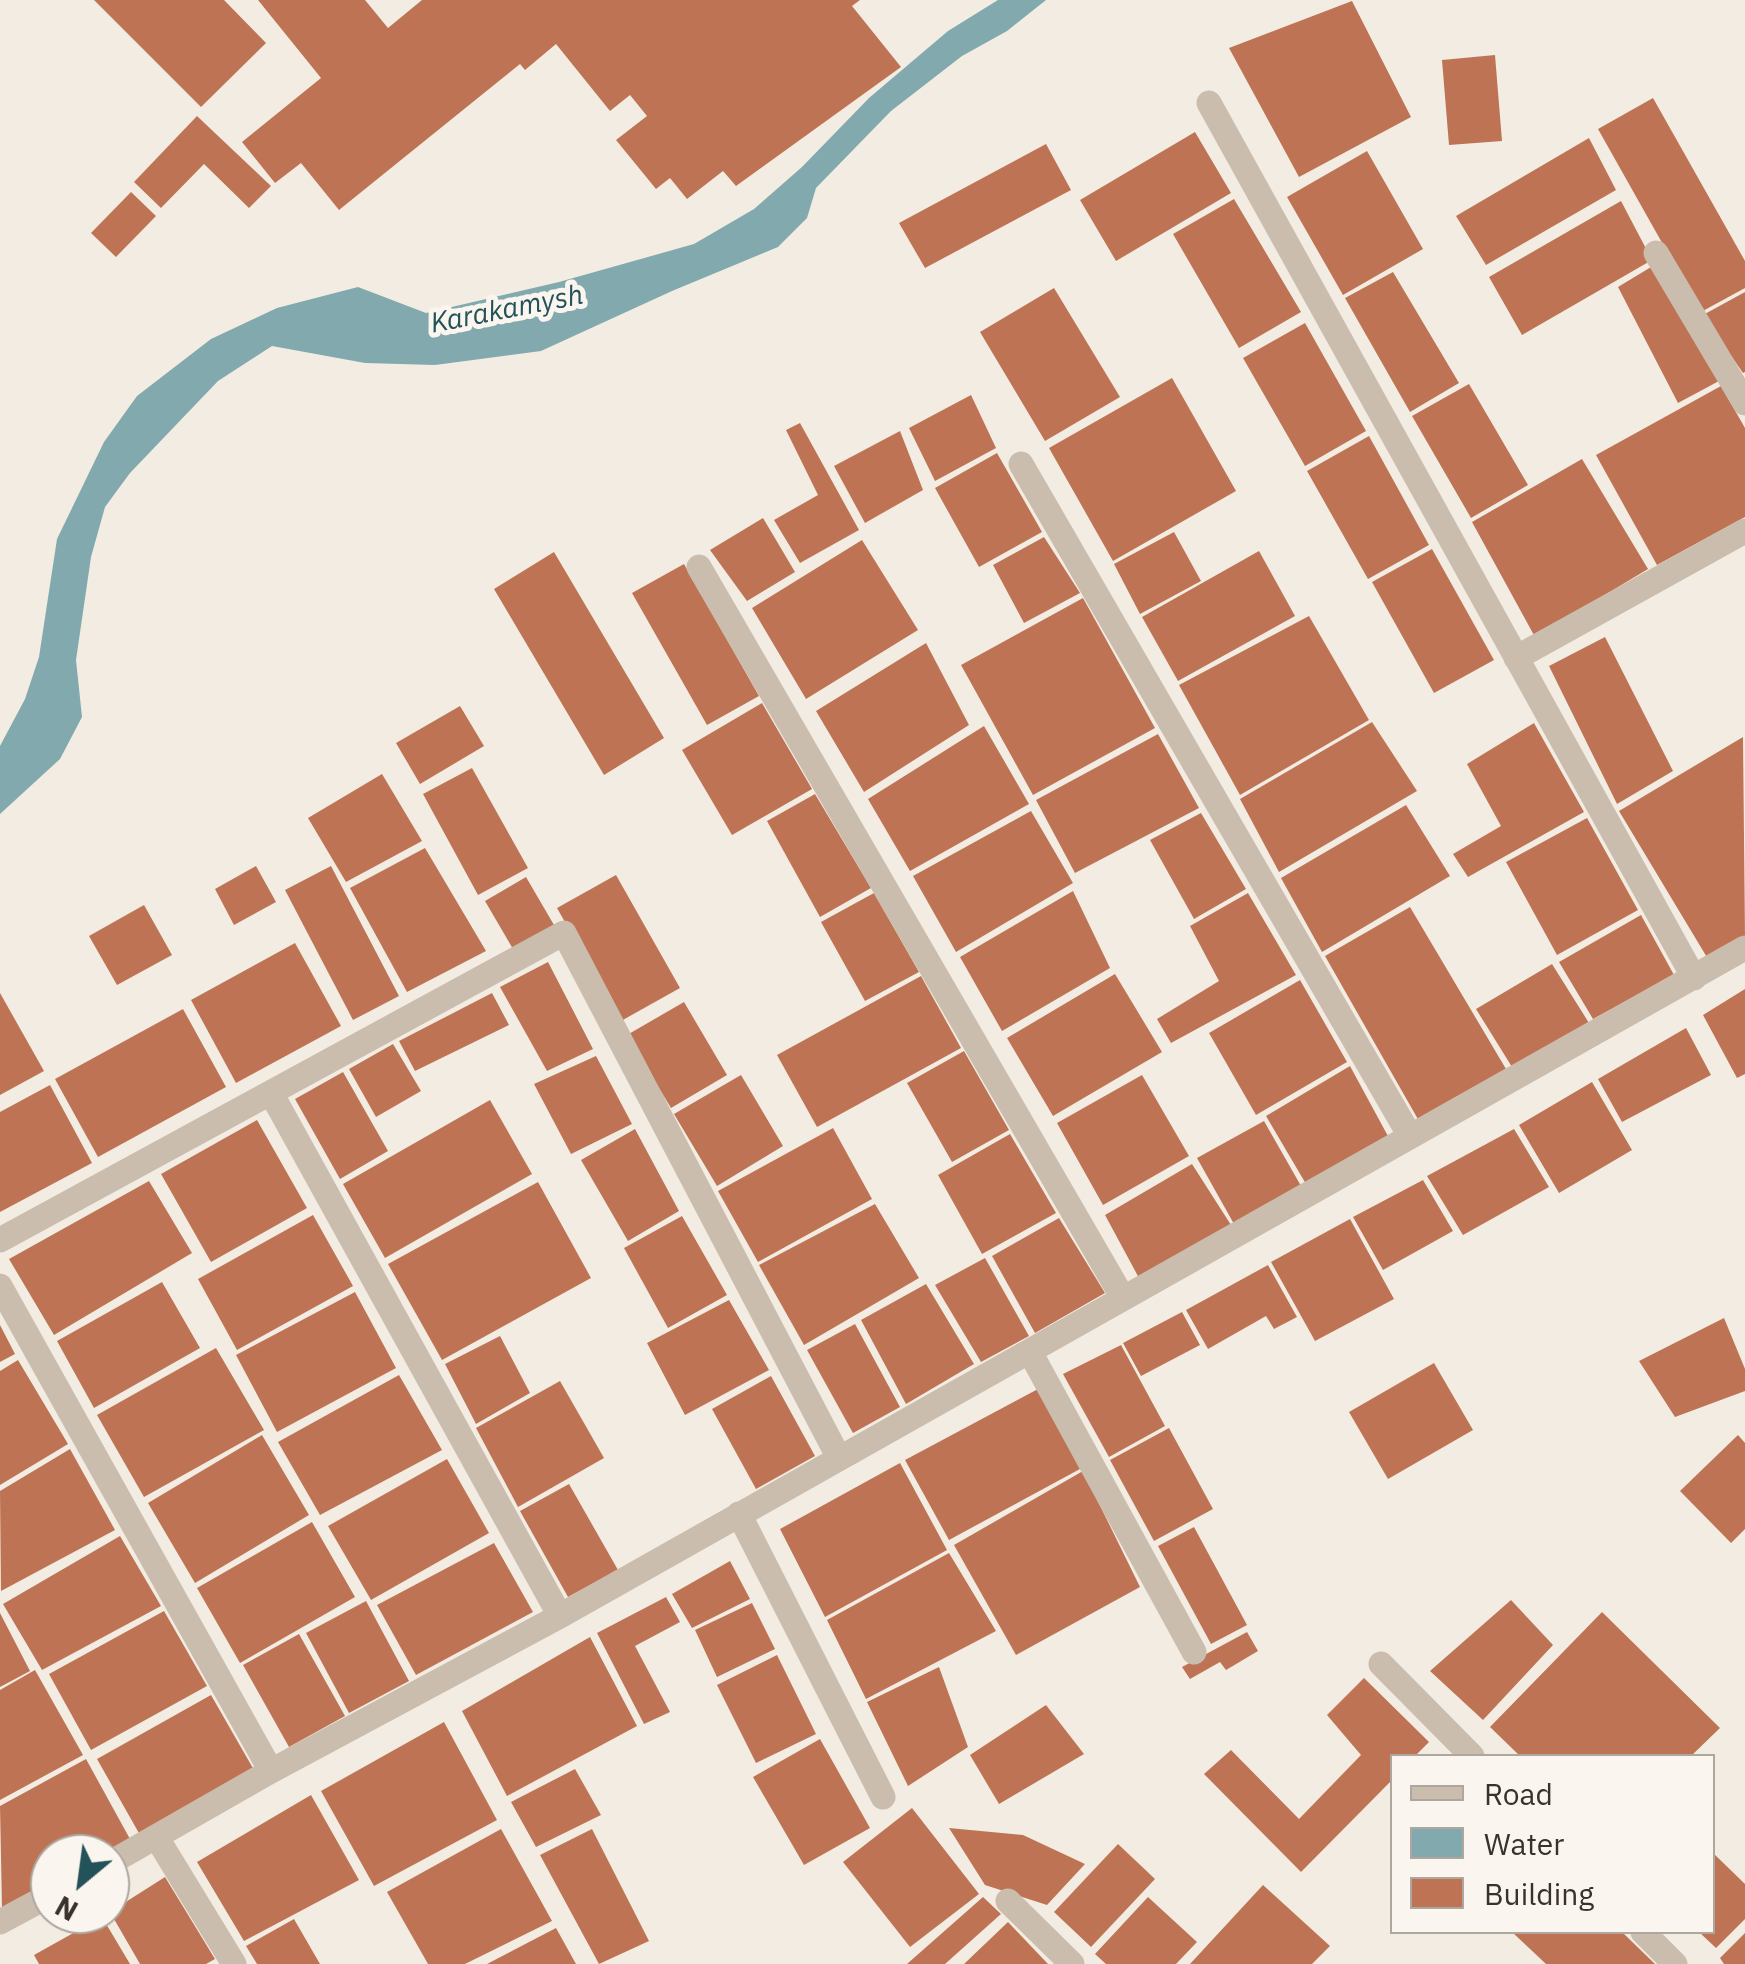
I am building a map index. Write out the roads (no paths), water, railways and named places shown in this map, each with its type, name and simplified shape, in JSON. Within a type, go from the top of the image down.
[{"type":"street","points":[[1210,103],[1694,978]]},
{"type":"street","points":[[1656,253],[1745,403]]},
{"type":"street","points":[[1021,464],[1410,1136]]},
{"type":"street","points":[[1516,658],[1745,531]]},
{"type":"street","points":[[699,567],[1123,1298]]},
{"type":"street","points":[[0,1240],[564,933],[839,1458]]},
{"type":"street","points":[[130,1852],[271,1771],[560,1616],[1745,948]]},
{"type":"street","points":[[271,1092],[560,1616]]},
{"type":"street","points":[[0,1286],[271,1771]]},
{"type":"street","points":[[1030,1352],[1194,1652]]},
{"type":"street","points":[[738,1514],[883,1797]]},
{"type":"street","points":[[1381,1664],[1470,1754]]},
{"type":"street","points":[[157,1838],[234,1964]]},
{"type":"street","points":[[1008,1901],[1072,1964]]},
{"type":"street","points":[[0,1922],[30,1906]]},
{"type":"street","points":[[1645,1934],[1675,1964]]},
{"type":"water","name":"Karakamysh","points":[[998,0],[1046,0],[1007,31],[962,56],[891,111],[816,188],[807,218],[778,247],[541,351],[435,365],[365,363],[272,346],[218,381],[130,473],[105,507],[91,557],[76,660],[82,717],[60,759],[0,814],[0,746],[25,699],[39,657],[57,539],[104,442],[137,396],[211,339],[277,308],[358,287],[426,313],[559,282],[694,244],[754,209],[802,167],[869,98],[948,31]]}]
